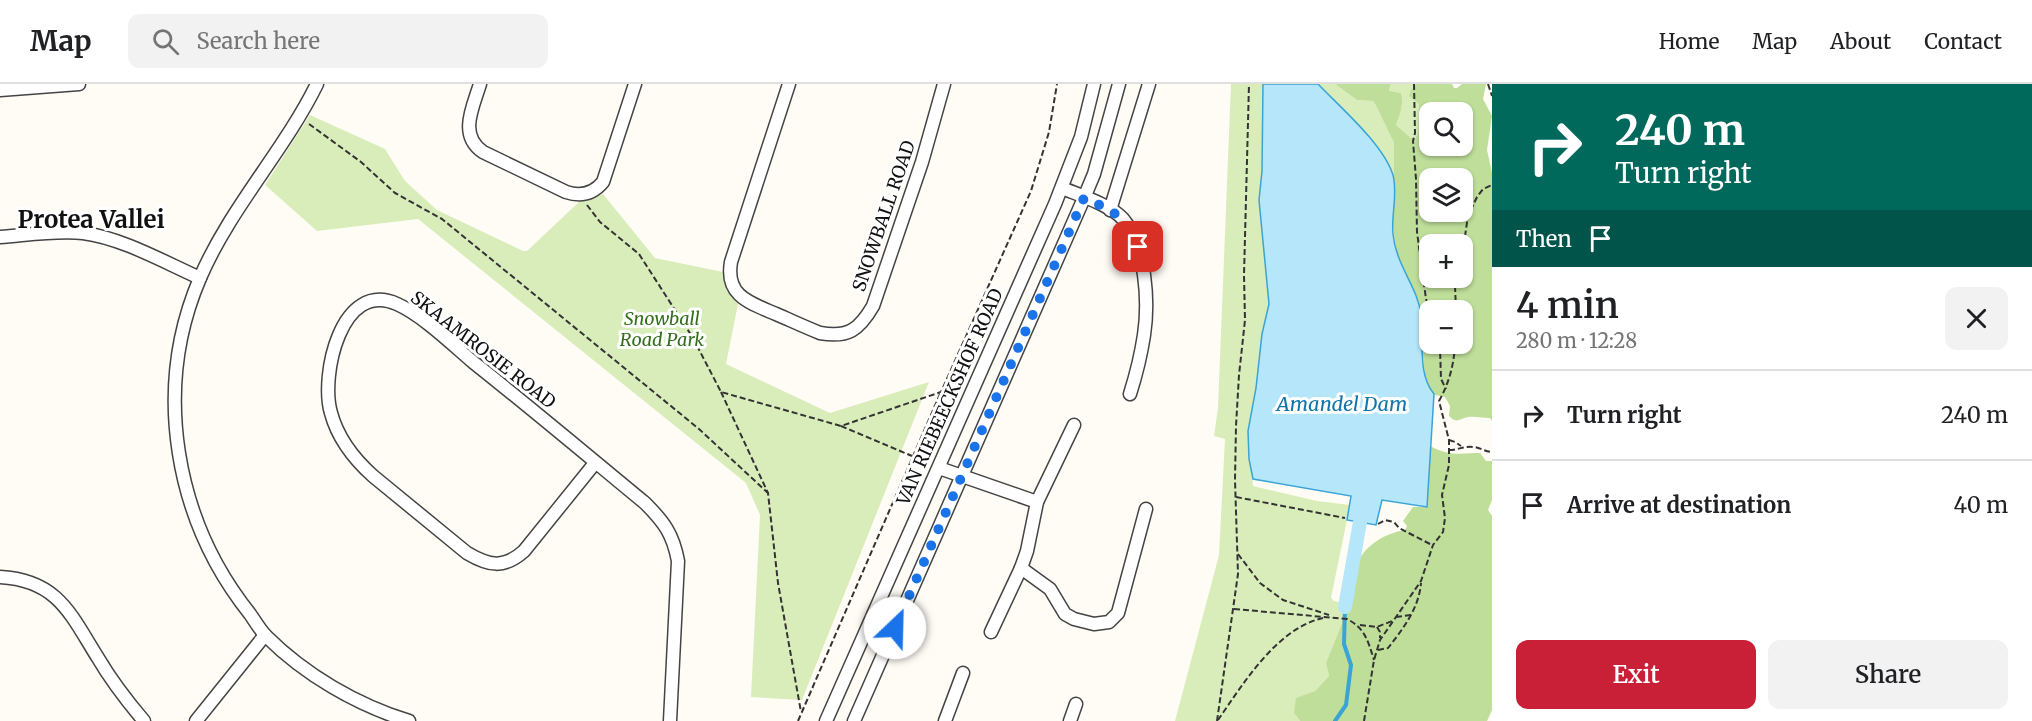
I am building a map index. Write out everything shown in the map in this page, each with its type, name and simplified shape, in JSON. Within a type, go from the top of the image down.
[{"type":"street","points":[[0,90],[79,84]]},
{"type":"street","points":[[317,84],[223,234],[200,278],[189,311],[178,360],[175,410],[179,461],[192,510],[212,557],[238,600],[265,635],[298,664],[343,693],[378,710],[409,721]]},
{"type":"street","points":[[480,84],[468,126],[474,145],[483,152],[566,192],[581,195],[594,191],[603,182],[635,84]]},
{"type":"street","name":"SNOWBALL ROAD","points":[[789,84],[731,262],[730,278],[736,292],[748,302],[820,333],[832,335],[844,335],[856,328],[866,319],[873,306],[922,162],[944,84]]},
{"type":"street","name":"VAN RIEBEECKSHOF ROAD","points":[[826,721],[1062,188],[1081,137],[1094,84]]},
{"type":"street","points":[[854,721],[1084,198],[1105,137],[1119,84]]},
{"type":"street","points":[[1110,210],[1149,84]]},
{"type":"street","points":[[1062,188],[1110,210],[1124,220],[1141,257],[1146,324],[1130,394]]},
{"type":"street","points":[[0,237],[56,232],[94,235],[119,243],[200,278]]},
{"type":"street","name":"SKAAMROSIE ROAD","points":[[595,463],[531,543],[515,559],[503,564],[490,563],[473,557],[358,463],[343,440],[330,412],[328,388],[333,348],[342,329],[351,315],[362,306],[374,301],[397,304],[442,336],[659,516],[675,543],[678,561],[670,721]]},
{"type":"street","points":[[991,633],[1021,568],[1037,502],[1074,425]]},
{"type":"street","points":[[939,468],[1037,502]]},
{"type":"street","points":[[1021,568],[1050,589],[1065,614],[1094,624],[1109,622],[1118,613],[1146,509]]},
{"type":"street","points":[[0,578],[30,583],[47,591],[62,603],[77,622],[117,687],[144,721]]},
{"type":"street","points":[[196,721],[265,635]]},
{"type":"street","points":[[945,721],[963,673]]},
{"type":"street","points":[[1070,721],[1076,704]]},
{"type":"path","points":[[798,721],[912,456],[1031,191],[1049,132],[1057,84]]},
{"type":"path","points":[[1217,721],[1238,574],[1236,426],[1245,320],[1249,84]]},
{"type":"path","points":[[1414,84],[1415,133],[1413,141],[1417,232],[1426,300]]},
{"type":"path","points":[[1489,84],[1492,96]]},
{"type":"path","points":[[299,116],[362,162],[395,193],[442,219],[699,429],[768,494]]},
{"type":"path","points":[[1465,234],[1468,216],[1477,197],[1483,189],[1492,185]]},
{"type":"path","points":[[581,195],[600,222],[639,254],[693,338],[721,392],[768,494],[778,583],[801,712]]},
{"type":"path","points":[[1440,354],[1441,379],[1446,389]]},
{"type":"path","points":[[1378,650],[1388,648],[1416,606],[1421,581],[1433,546],[1443,532],[1445,518],[1442,495],[1449,465],[1449,440],[1438,401],[1446,389],[1454,354]]},
{"type":"path","points":[[721,392],[841,426],[912,456]]},
{"type":"path","points":[[841,426],[941,392]]},
{"type":"path","points":[[1449,440],[1461,446],[1477,447],[1489,453],[1492,452]]},
{"type":"path","points":[[1449,450],[1456,450],[1461,446]]},
{"type":"path","points":[[1236,497],[1345,518]]},
{"type":"path","points":[[1378,524],[1385,520],[1394,522],[1399,528],[1419,536],[1433,546]]},
{"type":"path","points":[[1238,554],[1260,583],[1283,600],[1335,617]]},
{"type":"path","points":[[1380,640],[1421,581]]},
{"type":"path","points":[[1234,609],[1335,617],[1347,619],[1359,625],[1377,627],[1392,621]]},
{"type":"path","points":[[1395,618],[1411,615]]},
{"type":"path","points":[[1217,721],[1251,673],[1280,642],[1315,620],[1335,617]]},
{"type":"path","points":[[1359,625],[1367,639],[1374,660]]},
{"type":"path","points":[[1364,721],[1374,660],[1380,640],[1377,627]]},
{"type":"green space","points":[[1231,84],[1263,84],[1262,171],[1259,200],[1269,304],[1262,334],[1248,431],[1253,486],[1317,501],[1350,505],[1331,598],[1344,603],[1342,623],[1326,663],[1329,676],[1294,713],[1300,721],[1175,721],[1219,555],[1225,439],[1214,436],[1218,408]]},
{"type":"green space","points":[[1318,84],[1335,84],[1357,100],[1373,101],[1377,105],[1394,143],[1394,177],[1383,154]]},
{"type":"green space","points":[[1335,84],[1391,84],[1390,91],[1401,93],[1402,97],[1396,125],[1415,139],[1418,134],[1419,104],[1409,96],[1416,84],[1452,84],[1454,88],[1457,88],[1462,84],[1486,84],[1483,99],[1492,116],[1487,150],[1492,173],[1492,421],[1490,418],[1473,417],[1454,420],[1449,416],[1450,406],[1445,397],[1435,395],[1428,387],[1423,354],[1473,354],[1473,300],[1419,300],[1419,305],[1397,257],[1392,219],[1394,143],[1373,101],[1357,100]]},
{"type":"green space","points":[[1391,84],[1416,84],[1411,90],[1419,104],[1416,139],[1411,138],[1396,125],[1402,106],[1401,93],[1389,89]]},
{"type":"green space","name":"Snowball Road Park","points":[[310,115],[385,149],[405,181],[437,210],[523,251],[527,251],[580,201],[591,200],[603,194],[655,258],[723,272],[727,290],[738,304],[726,364],[830,413],[929,382],[802,700],[751,697],[760,515],[746,483],[418,219],[317,231],[265,185]]},
{"type":"green space","points":[[1430,446],[1450,453],[1480,453],[1486,461],[1492,461],[1492,500],[1488,510],[1492,516],[1492,710],[1487,721],[1300,721],[1294,713],[1296,698],[1315,691],[1329,676],[1326,663],[1342,623],[1344,599],[1351,592],[1360,558],[1376,541],[1405,530],[1407,526],[1403,521],[1413,507],[1427,507]]},
{"type":"water","name":"Amandel Dam","points":[[1263,84],[1318,84],[1371,139],[1388,163],[1393,175],[1395,190],[1393,234],[1395,246],[1419,305],[1419,354],[1422,354],[1425,377],[1434,394],[1427,507],[1382,500],[1376,525],[1347,520],[1351,496],[1253,479],[1249,459],[1248,431],[1262,334],[1269,304],[1259,200],[1262,171]]},
{"type":"waterway","points":[[1345,607],[1360,522]]},
{"type":"waterway","points":[[1335,721],[1346,705],[1351,665],[1344,644],[1345,607]]},
{"type":"district","name":"Protea Vallei","points":[[91,220]]},
{"type":"route","points":[[895,628],[1084,198],[1110,210],[1124,220],[1138,247]]}]
